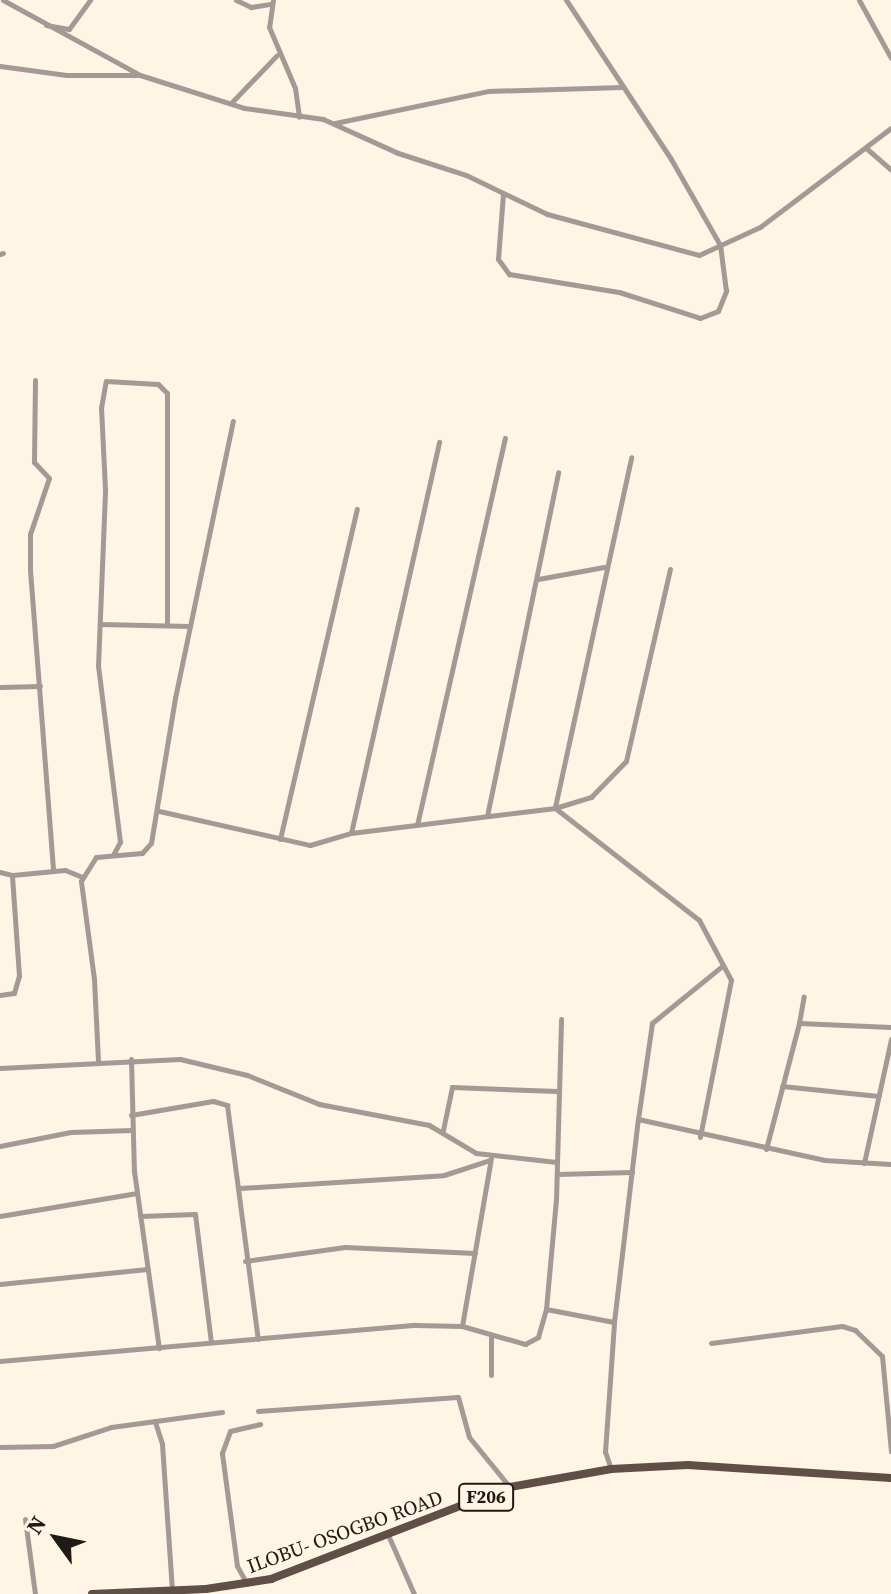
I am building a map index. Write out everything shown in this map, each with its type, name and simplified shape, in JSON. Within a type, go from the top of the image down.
[{"type":"main road","name":"ILOBU- OSOGBO ROAD","points":[[92,1594],[172,1592],[248,1584],[388,1535],[510,1487],[611,1469],[688,1465],[891,1478]]},
{"type":"street","points":[[3,0],[41,25],[140,75],[231,103],[334,123],[503,194],[618,236],[699,255],[760,227],[891,128]]},
{"type":"street","points":[[41,25],[69,29],[90,0]]},
{"type":"street","points":[[236,0],[251,7],[272,2],[269,27],[277,55],[295,88],[299,117]]},
{"type":"street","points":[[503,194],[498,259],[509,274],[619,292],[700,318],[715,315],[726,291],[720,245],[566,0]]},
{"type":"street","points":[[859,0],[891,58]]},
{"type":"street","points":[[231,103],[277,55]]},
{"type":"street","points":[[0,66],[66,75],[140,75]]},
{"type":"street","points":[[334,123],[488,91],[622,87]]},
{"type":"street","points":[[866,148],[891,170]]},
{"type":"street","points":[[35,380],[34,462],[49,478],[30,540],[53,870]]},
{"type":"street","points":[[113,855],[120,842],[100,697],[105,489],[101,408],[106,381],[158,384],[167,393],[167,624]]},
{"type":"street","points":[[98,1061],[94,979],[80,906],[82,877],[96,857],[147,849],[159,811],[189,626],[233,421]]},
{"type":"street","points":[[417,825],[505,438]]},
{"type":"street","points":[[351,833],[439,442]]},
{"type":"street","points":[[555,808],[604,567],[631,457]]},
{"type":"street","points":[[487,816],[558,472]]},
{"type":"street","points":[[280,839],[357,509]]},
{"type":"street","points":[[538,579],[604,567]]},
{"type":"street","points":[[159,811],[310,845],[351,833],[555,808],[591,797],[626,761],[670,569]]},
{"type":"street","points":[[100,624],[189,626]]},
{"type":"street","points":[[0,687],[40,686]]},
{"type":"street","points":[[555,808],[699,920],[721,967],[731,980],[700,1137]]},
{"type":"street","points":[[0,872],[12,875],[53,870],[82,877]]},
{"type":"street","points":[[0,995],[14,993],[19,976],[12,875]]},
{"type":"street","points":[[611,1469],[605,1452],[614,1322],[652,1023],[721,967]]},
{"type":"street","points":[[766,1149],[804,996]]},
{"type":"street","points":[[0,1361],[415,1325],[462,1326],[530,1343],[538,1337],[546,1309],[557,1174],[561,1019]]},
{"type":"street","points":[[799,1023],[891,1027]]},
{"type":"street","points":[[864,1163],[891,1039]]},
{"type":"street","points":[[131,1059],[131,1115],[137,1193],[159,1348]]},
{"type":"street","points":[[0,1068],[131,1059],[193,1062],[264,1080],[319,1104],[443,1130],[476,1153],[556,1162]]},
{"type":"street","points":[[443,1130],[447,1093],[457,1085],[557,1091]]},
{"type":"street","points":[[782,1086],[879,1093],[891,1091]]},
{"type":"street","points":[[131,1115],[223,1101],[231,1120],[245,1261],[258,1339]]},
{"type":"street","points":[[638,1119],[700,1137],[766,1149],[891,1164]]},
{"type":"street","points":[[0,1146],[71,1132],[132,1130]]},
{"type":"street","points":[[240,1188],[444,1175],[491,1157]]},
{"type":"street","points":[[462,1326],[491,1157]]},
{"type":"street","points":[[557,1174],[632,1172]]},
{"type":"street","points":[[0,1216],[137,1193]]},
{"type":"street","points":[[140,1216],[195,1214],[211,1342]]},
{"type":"street","points":[[245,1261],[345,1247],[475,1253]]},
{"type":"street","points":[[0,1284],[147,1269]]},
{"type":"street","points":[[546,1309],[614,1322]]},
{"type":"street","points":[[711,1343],[842,1326],[855,1330],[882,1356],[891,1452]]},
{"type":"street","points":[[491,1335],[491,1375]]},
{"type":"street","points":[[258,1411],[458,1397],[469,1437],[510,1487]]},
{"type":"street","points":[[0,1447],[53,1446],[103,1429],[222,1412]]},
{"type":"street","points":[[155,1422],[162,1444],[172,1592]]},
{"type":"street","points":[[248,1584],[237,1566],[222,1453],[230,1431],[260,1424]]},
{"type":"street","points":[[25,1519],[35,1594]]},
{"type":"street","points":[[388,1535],[414,1594]]}]
